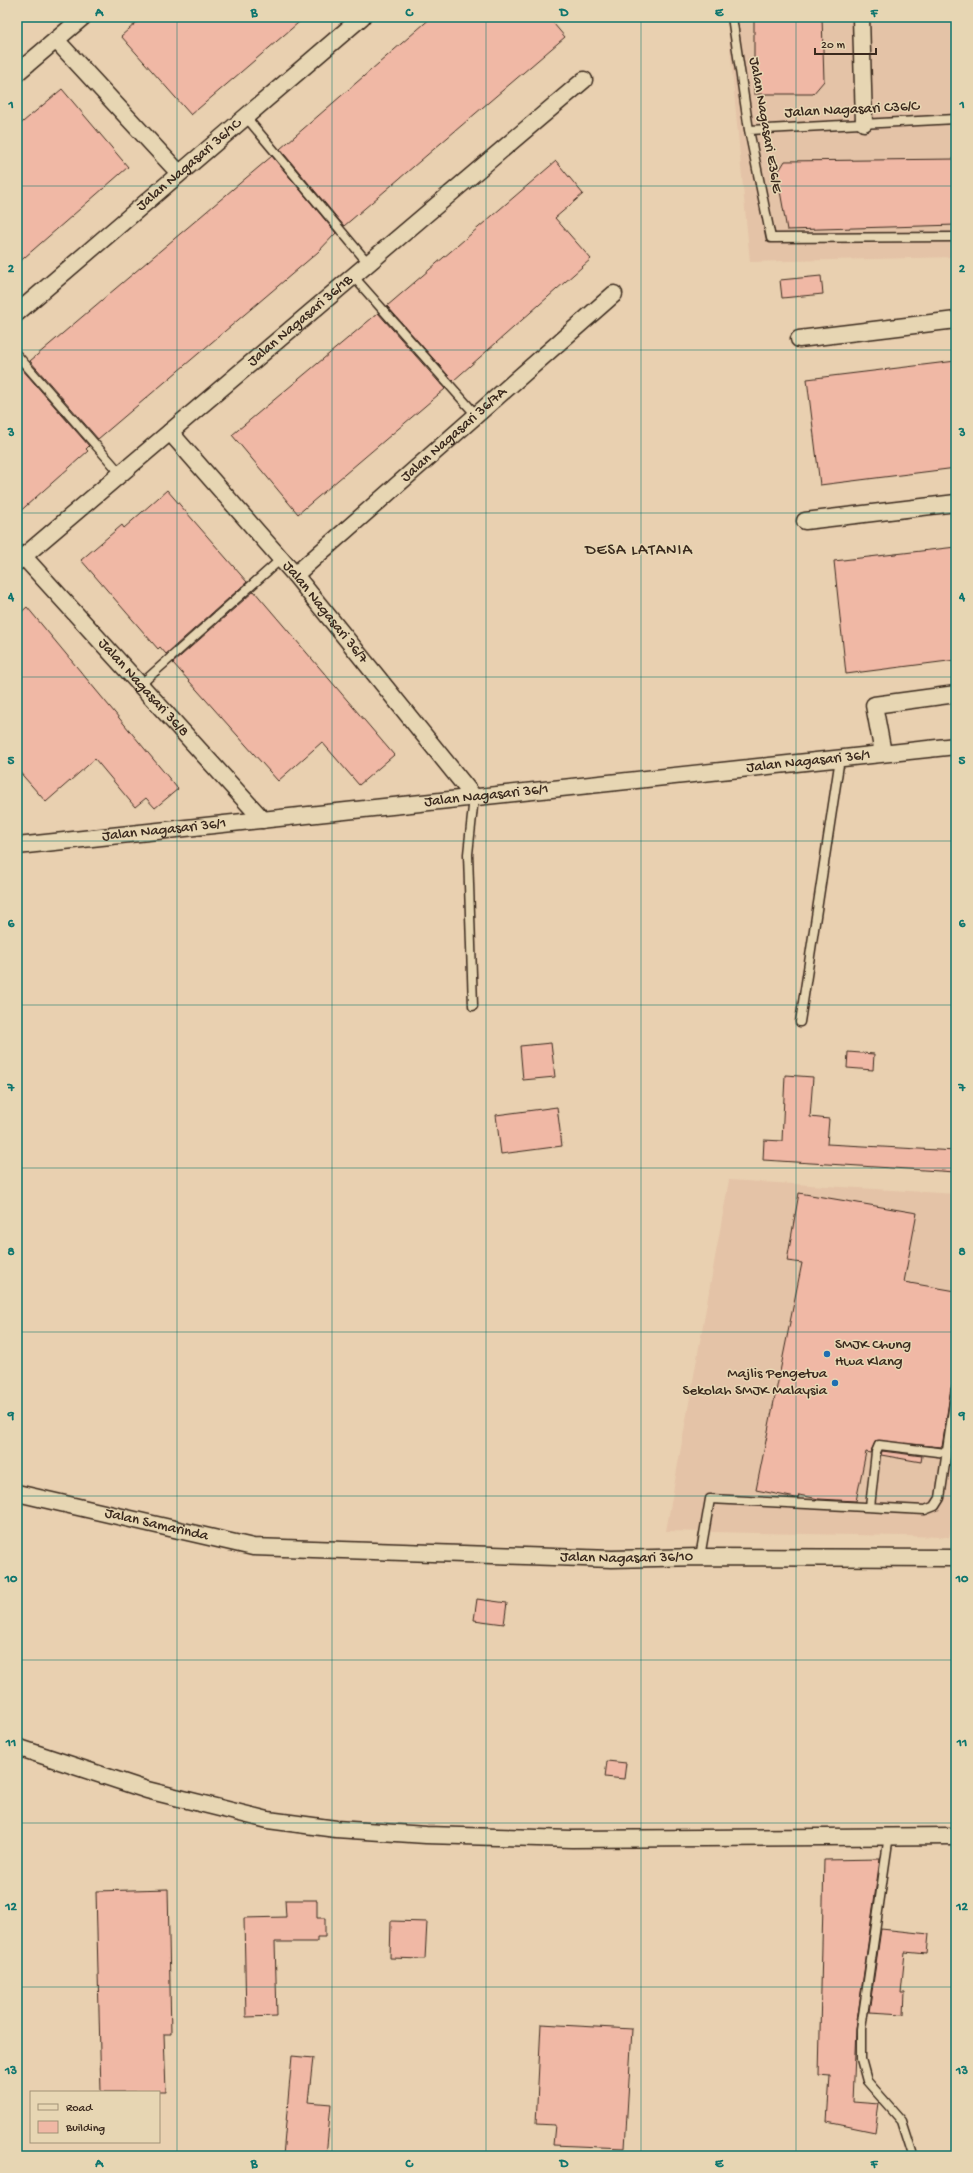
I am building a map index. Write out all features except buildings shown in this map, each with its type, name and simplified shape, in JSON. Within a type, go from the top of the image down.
[{"type":"street","points":[[17,73],[83,17]]},
{"type":"street","name":"Jalan Nagasari 36/1C","points":[[17,314],[362,17]]},
{"type":"street","points":[[861,17],[864,123]]},
{"type":"street","points":[[56,40],[179,173]]},
{"type":"street","name":"Jalan Nagasari 36/1B","points":[[20,559],[584,80]]},
{"type":"street","name":"Jalan Nagasari 36/7A","points":[[295,575],[614,294]]},
{"type":"street","points":[[799,339],[956,320]]},
{"type":"street","name":"Jalan Nagasari 36/7","points":[[170,432],[295,575],[474,797]]},
{"type":"street","points":[[805,521],[956,503]]},
{"type":"street","name":"Jalan Nagasari 36/8","points":[[20,559],[140,685],[263,820]]},
{"type":"street","points":[[882,753],[874,705],[956,694]]},
{"type":"street","name":"Jalan Nagasari 36/1","points":[[17,846],[956,746]]},
{"type":"street","name":"Jalan Samarinda","points":[[17,1493],[254,1546],[298,1547]]},
{"type":"street","name":"Jalan Nagasari 36/10","points":[[298,1547],[612,1559],[700,1557],[956,1558]]},
{"type":"street","points":[[17,1746],[147,1790],[268,1820],[336,1829],[426,1835],[572,1839],[825,1838],[889,1835],[956,1836]]},
{"type":"lane","name":"Jalan Nagasari E36/E","points":[[732,17],[749,130],[772,238],[956,237]]},
{"type":"lane","points":[[246,117],[368,263]]},
{"type":"lane","name":"Jalan Nagasari C36/C","points":[[749,130],[956,118]]},
{"type":"lane","points":[[353,276],[476,416]]},
{"type":"lane","points":[[17,355],[121,474]]},
{"type":"lane","points":[[140,685],[281,560]]},
{"type":"lane","points":[[800,1022],[840,758]]},
{"type":"lane","points":[[473,1006],[468,854],[474,797]]},
{"type":"lane","points":[[700,1557],[710,1499],[925,1510],[935,1506],[940,1498],[956,1389]]},
{"type":"lane","points":[[870,1507],[876,1452],[879,1445],[946,1453]]},
{"type":"lane","points":[[889,1835],[862,2021],[861,2059],[867,2082],[902,2121],[912,2156]]},
{"type":"shaded area","points":[[727,17],[956,17],[956,257],[750,262]]},
{"type":"shaded area","name":"SMJK Chung Hwa Klang","points":[[729,1180],[956,1194],[956,1513],[949,1537],[666,1531]]},
{"type":"place","name":"SMJK Chung Hwa Klang","points":[[827,1354]]},
{"type":"place","name":"Majlis Pengetua Sekolah SMJK Malaysia","points":[[835,1383]]},
{"type":"district","name":"DESA LATANIA","points":[[639,551]]}]
